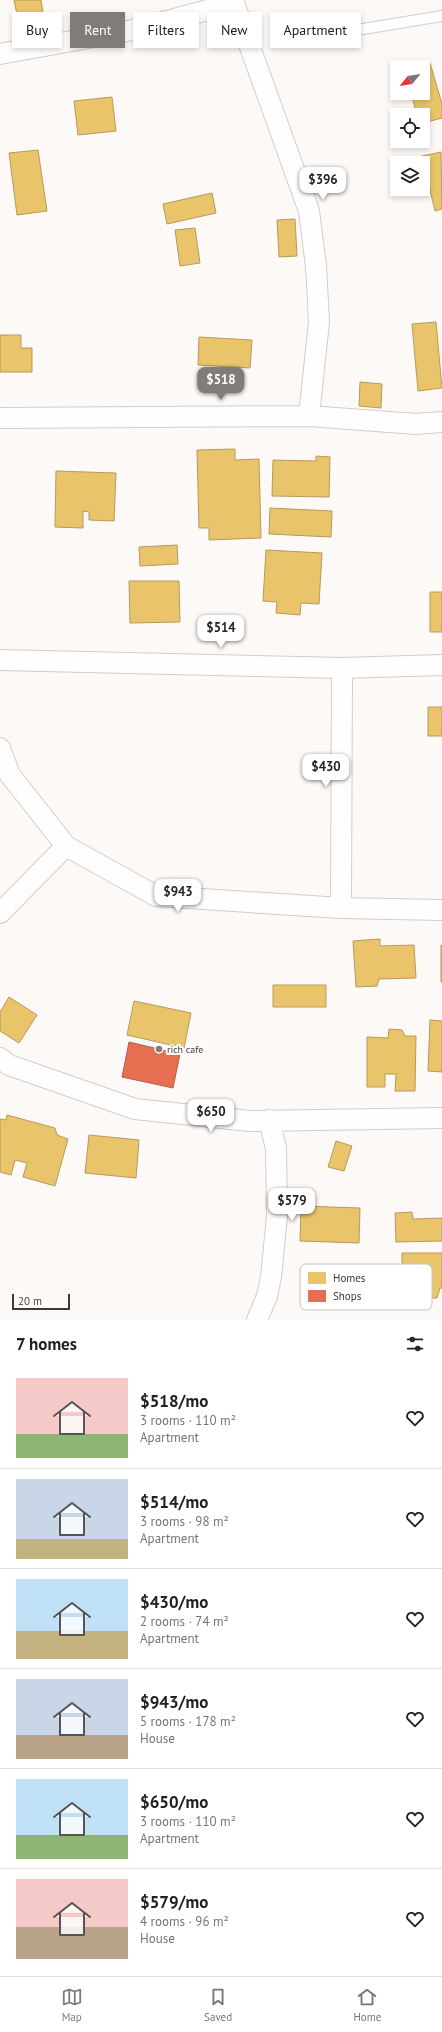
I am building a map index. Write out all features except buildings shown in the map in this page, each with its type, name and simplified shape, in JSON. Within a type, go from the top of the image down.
[{"type":"street","points":[[0,54],[133,30],[234,2],[309,211],[316,266],[319,322],[309,416]]},
{"type":"street","points":[[0,418],[309,416],[416,424],[442,422]]},
{"type":"street","points":[[0,660],[342,668],[442,665]]},
{"type":"street","points":[[341,908],[342,668]]},
{"type":"street","points":[[0,748],[10,775],[66,846],[156,896],[341,908],[442,910]]},
{"type":"street","points":[[0,913],[66,846]]},
{"type":"street","points":[[0,1058],[9,1065],[135,1109],[249,1121],[442,1118]]},
{"type":"street","points":[[257,1320],[267,1296],[271,1277],[276,1221],[276,1148],[269,1120]]},
{"type":"lane","points":[[361,29],[442,16]]},
{"type":"place","name":"rich cafe","points":[[159,1049]]}]
